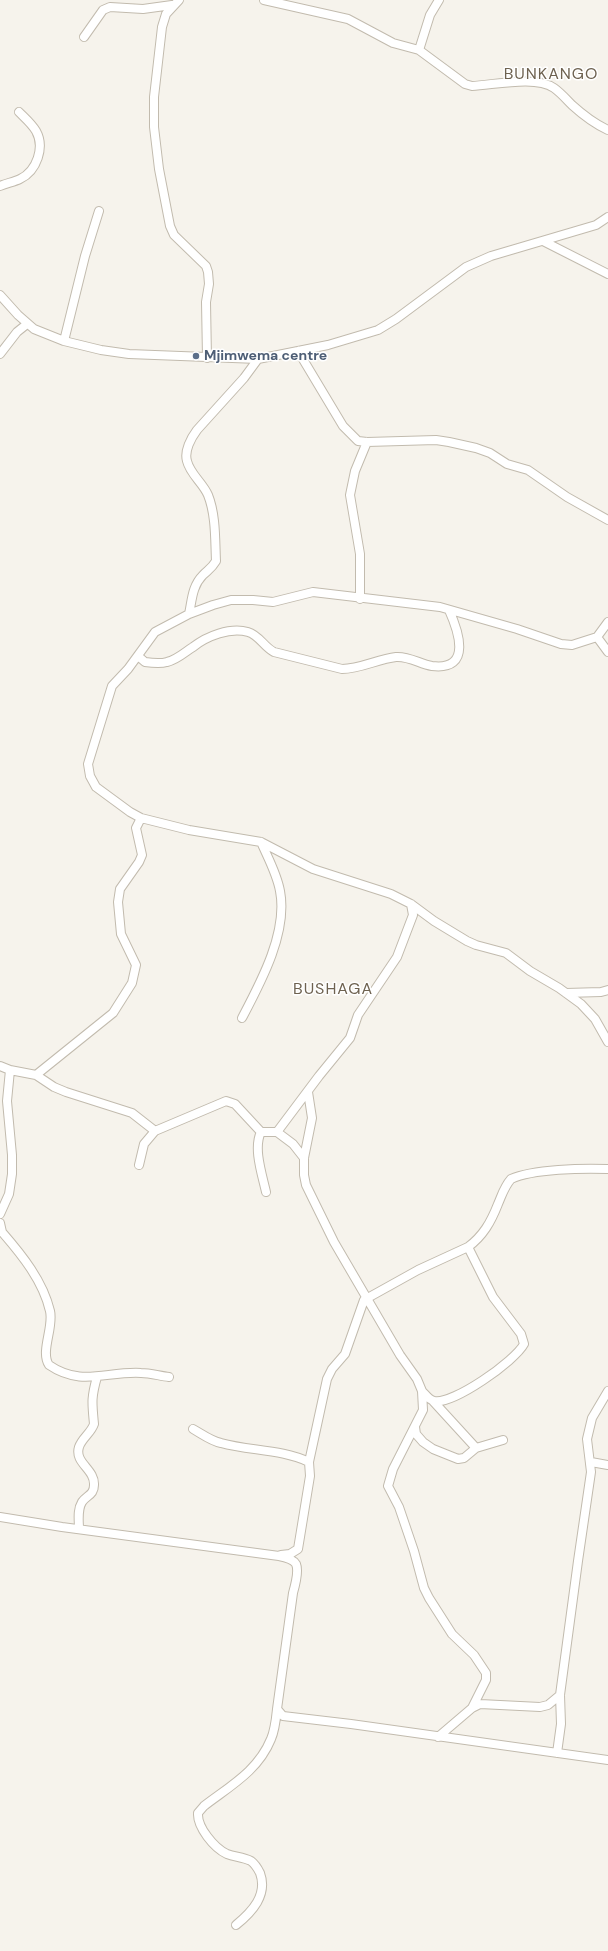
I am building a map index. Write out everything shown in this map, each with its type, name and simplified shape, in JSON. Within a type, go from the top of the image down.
[{"type":"street","points":[[264,0],[348,19],[393,43],[419,50],[465,84],[472,86],[529,82],[553,87],[594,122],[608,130]]},
{"type":"street","points":[[419,50],[430,15],[439,0]]},
{"type":"street","points":[[84,37],[103,10],[110,6],[143,9],[175,3]]},
{"type":"street","points":[[175,3],[166,14],[162,27],[154,97],[154,127],[159,169],[170,226],[174,235],[206,266],[208,272],[206,302],[207,358]]},
{"type":"street","points":[[0,186],[21,179],[30,172],[36,162],[39,150],[39,138],[35,130],[20,112]]},
{"type":"street","points":[[64,341],[85,256],[99,211]]},
{"type":"street","points":[[0,295],[27,324],[34,329],[64,341],[101,350],[129,354],[258,359],[328,346],[378,330],[466,267],[491,256],[596,225],[608,218]]},
{"type":"street","points":[[543,241],[608,274]]},
{"type":"street","points":[[0,354],[17,332],[27,324]]},
{"type":"street","points":[[298,351],[343,426],[358,441],[436,440],[476,448],[490,453],[507,464],[528,470],[567,497],[608,520]]},
{"type":"street","points":[[189,614],[193,591],[203,575],[212,569],[216,561],[212,507],[204,486],[186,460],[188,449],[191,438],[197,430],[244,378],[258,359]]},
{"type":"street","points":[[360,598],[360,554],[350,495],[355,471],[368,442]]},
{"type":"street","points":[[608,622],[597,637],[572,645],[561,644],[517,629],[449,610],[400,602],[313,592],[273,602],[231,600],[189,614],[155,632],[138,656],[112,686],[88,764],[90,776],[96,787],[130,812],[141,818],[189,830],[261,842],[312,869],[391,894],[411,904],[434,921],[467,941],[476,945],[495,949],[514,958],[581,1004],[595,1019],[608,1042]]},
{"type":"street","points":[[138,656],[145,662],[167,662],[181,656],[206,639],[234,630],[249,632],[257,636],[268,649],[274,652],[342,669],[350,669],[395,657],[408,658],[431,666],[442,666],[455,659],[459,652],[460,642],[458,629],[449,610]]},
{"type":"street","points":[[597,637],[599,643],[608,652]]},
{"type":"street","points":[[36,1075],[113,1013],[132,983],[136,965],[121,934],[118,902],[120,889],[139,862],[142,855],[136,828],[141,818]]},
{"type":"street","points":[[242,1018],[273,950],[279,926],[282,904],[277,879],[261,842]]},
{"type":"street","points":[[277,1132],[350,1038],[358,1015],[397,957],[413,915],[411,904]]},
{"type":"street","points":[[566,993],[601,992],[608,990]]},
{"type":"street","points":[[0,1066],[10,1070],[36,1075],[54,1087],[66,1092],[132,1113],[155,1131]]},
{"type":"street","points":[[0,1214],[9,1194],[12,1174],[7,1101],[10,1070]]},
{"type":"street","points":[[308,1092],[312,1118],[304,1158],[306,1185],[334,1242],[400,1355],[417,1379],[422,1391],[423,1410],[393,1469],[388,1486],[399,1507],[414,1551],[424,1588],[429,1598],[452,1634],[474,1655],[486,1673],[486,1680],[472,1708]]},
{"type":"street","points":[[139,1166],[144,1144],[155,1131],[226,1100],[235,1104],[261,1132],[277,1132],[293,1144],[304,1158]]},
{"type":"street","points":[[261,1132],[258,1144],[260,1167],[266,1192]]},
{"type":"street","points":[[279,1556],[290,1554],[298,1549],[310,1476],[309,1462],[327,1379],[332,1369],[345,1354],[362,1304],[367,1298],[418,1270],[468,1247],[485,1231],[503,1191],[511,1179],[530,1174],[559,1171],[608,1169]]},
{"type":"street","points":[[0,1223],[2,1232],[37,1278],[50,1311],[51,1324],[45,1354],[46,1361],[49,1365],[66,1375],[79,1378],[141,1373],[169,1377]]},
{"type":"street","points":[[434,1401],[446,1399],[491,1376],[517,1354],[524,1344],[521,1334],[493,1297],[468,1247]]},
{"type":"street","points":[[79,1529],[79,1509],[82,1502],[92,1494],[95,1484],[91,1471],[79,1459],[78,1454],[82,1442],[94,1424],[91,1405],[93,1388],[98,1377]]},
{"type":"street","points":[[422,1391],[434,1401],[476,1448]]},
{"type":"street","points":[[557,1753],[561,1724],[560,1695],[578,1561],[589,1495],[591,1462],[587,1439],[592,1418],[608,1391]]},
{"type":"street","points":[[415,1427],[416,1434],[423,1442],[452,1458],[464,1458],[476,1448],[504,1440]]},
{"type":"street","points":[[193,1429],[219,1443],[269,1450],[309,1462]]},
{"type":"street","points":[[591,1462],[608,1465]]},
{"type":"street","points":[[0,1517],[279,1556],[292,1561],[296,1566],[296,1585],[293,1593],[278,1709],[272,1738],[261,1758],[247,1774],[198,1812],[199,1823],[219,1849],[225,1853],[250,1861],[254,1864],[261,1877],[263,1885],[260,1898],[236,1925]]},
{"type":"street","points":[[438,1737],[472,1708],[480,1704],[540,1707],[548,1705],[560,1695]]},
{"type":"street","points":[[278,1709],[283,1716],[289,1718],[351,1724],[608,1760]]},
{"type":"place","name":"Mjimwema centre","points":[[196,356]]},
{"type":"district","name":"BUNKANGO","points":[[551,75]]},
{"type":"district","name":"BUSHAGA","points":[[333,990]]}]
